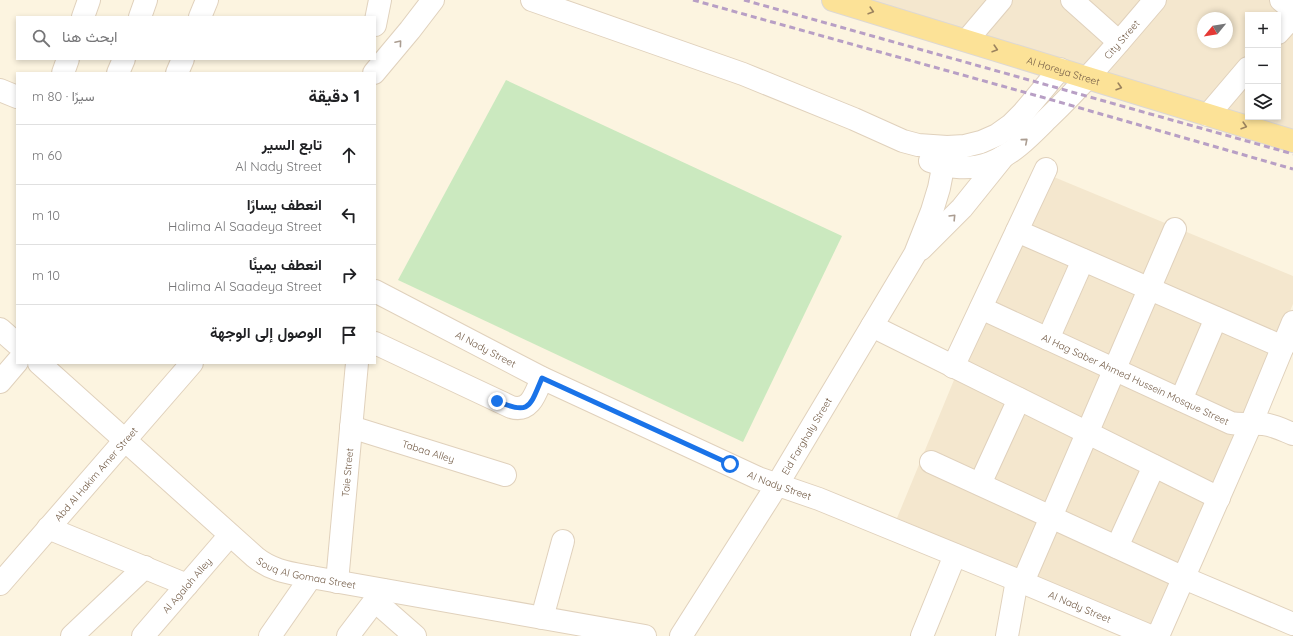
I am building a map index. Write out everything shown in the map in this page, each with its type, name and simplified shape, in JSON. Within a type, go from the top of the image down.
[{"type":"main road","name":"Al Horeya Street","points":[[840,1],[1293,141]]},
{"type":"street","points":[[83,16],[89,0]]},
{"type":"street","points":[[140,16],[146,0]]},
{"type":"street","points":[[200,16],[207,0]]},
{"type":"street","points":[[374,0],[375,16]]},
{"type":"street","points":[[375,72],[429,5],[448,0]]},
{"type":"street","points":[[532,0],[744,74],[854,119],[903,141],[918,145],[972,167],[989,164],[1003,157]]},
{"type":"street","points":[[967,40],[1002,0]]},
{"type":"street","points":[[1072,0],[1119,42]]},
{"type":"street","name":"City Street","points":[[1003,157],[1029,138],[1088,78],[1155,0]]},
{"type":"street","points":[[1281,0],[1293,10]]},
{"type":"street","points":[[1281,30],[1293,16]]},
{"type":"street","points":[[63,72],[68,60]]},
{"type":"street","points":[[118,72],[124,60]]},
{"type":"street","points":[[177,72],[183,60]]},
{"type":"street","points":[[364,72],[367,60]]},
{"type":"street","points":[[946,156],[965,146],[982,142],[997,135],[1011,125],[1060,69]]},
{"type":"street","points":[[1208,115],[1245,72]]},
{"type":"street","points":[[0,90],[16,97]]},
{"type":"street","name":"Eid Farghaly Street","points":[[681,636],[776,485],[915,254],[932,211],[946,156]]},
{"type":"street","name":"Eid Farghaly Street","points":[[915,254],[962,208],[1003,157]]},
{"type":"street","points":[[953,367],[1046,169]]},
{"type":"street","points":[[1007,636],[1020,581],[1087,433],[1174,229]]},
{"type":"street","points":[[1017,231],[1283,347]]},
{"type":"street","points":[[1048,339],[1083,260]]},
{"type":"street","name":"Al Nady Street","points":[[376,292],[542,378],[758,478],[819,499],[1150,636]]},
{"type":"street","name":"Al Hag Saber Ahmed Hussein Mosque Street","points":[[981,308],[1231,423],[1245,425],[1271,425],[1293,434]]},
{"type":"street","points":[[1181,400],[1216,318]]},
{"type":"street","points":[[1158,636],[1251,424],[1293,322]]},
{"type":"street","points":[[872,326],[1219,498]]},
{"type":"street","points":[[0,329],[16,343]]},
{"type":"street","points":[[376,343],[517,409],[528,405],[532,400],[542,378]]},
{"type":"street","points":[[0,382],[16,363]]},
{"type":"street","name":"Souq Al Gomaa Street","points":[[40,364],[230,535],[271,568],[337,582],[379,595],[542,618],[645,636]]},
{"type":"street","name":"Abd Al Hakim Amer Street","points":[[0,584],[191,364]]},
{"type":"street","name":"Taie Street","points":[[337,582],[357,364]]},
{"type":"street","points":[[980,484],[1019,399]]},
{"type":"street","name":"Tabaa Alley","points":[[351,427],[505,475]]},
{"type":"street","points":[[931,462],[1184,578],[1293,624]]},
{"type":"street","points":[[1117,547],[1154,466]]},
{"type":"street","points":[[48,528],[187,585]]},
{"type":"street","name":"Al Agalah Alley","points":[[143,636],[230,535]]},
{"type":"street","points":[[542,618],[563,541]]},
{"type":"street","points":[[922,636],[956,555]]},
{"type":"street","points":[[72,636],[145,567]]},
{"type":"street","points":[[270,636],[311,577]]},
{"type":"street","points":[[348,636],[379,595],[415,636]]},
{"type":"shaded area","points":[[825,0],[1293,0],[1293,141]]},
{"type":"shaded area","points":[[1049,175],[1293,276],[1293,304],[1155,629],[897,518],[961,363]]},
{"type":"green space","points":[[506,80],[842,236],[743,442],[398,280]]},
{"type":"railway","points":[[693,0],[1293,169]]},
{"type":"railway","points":[[744,0],[1293,154]]},
{"type":"route","points":[[497,401],[517,409],[523,408],[532,400],[542,378],[730,464]]}]
